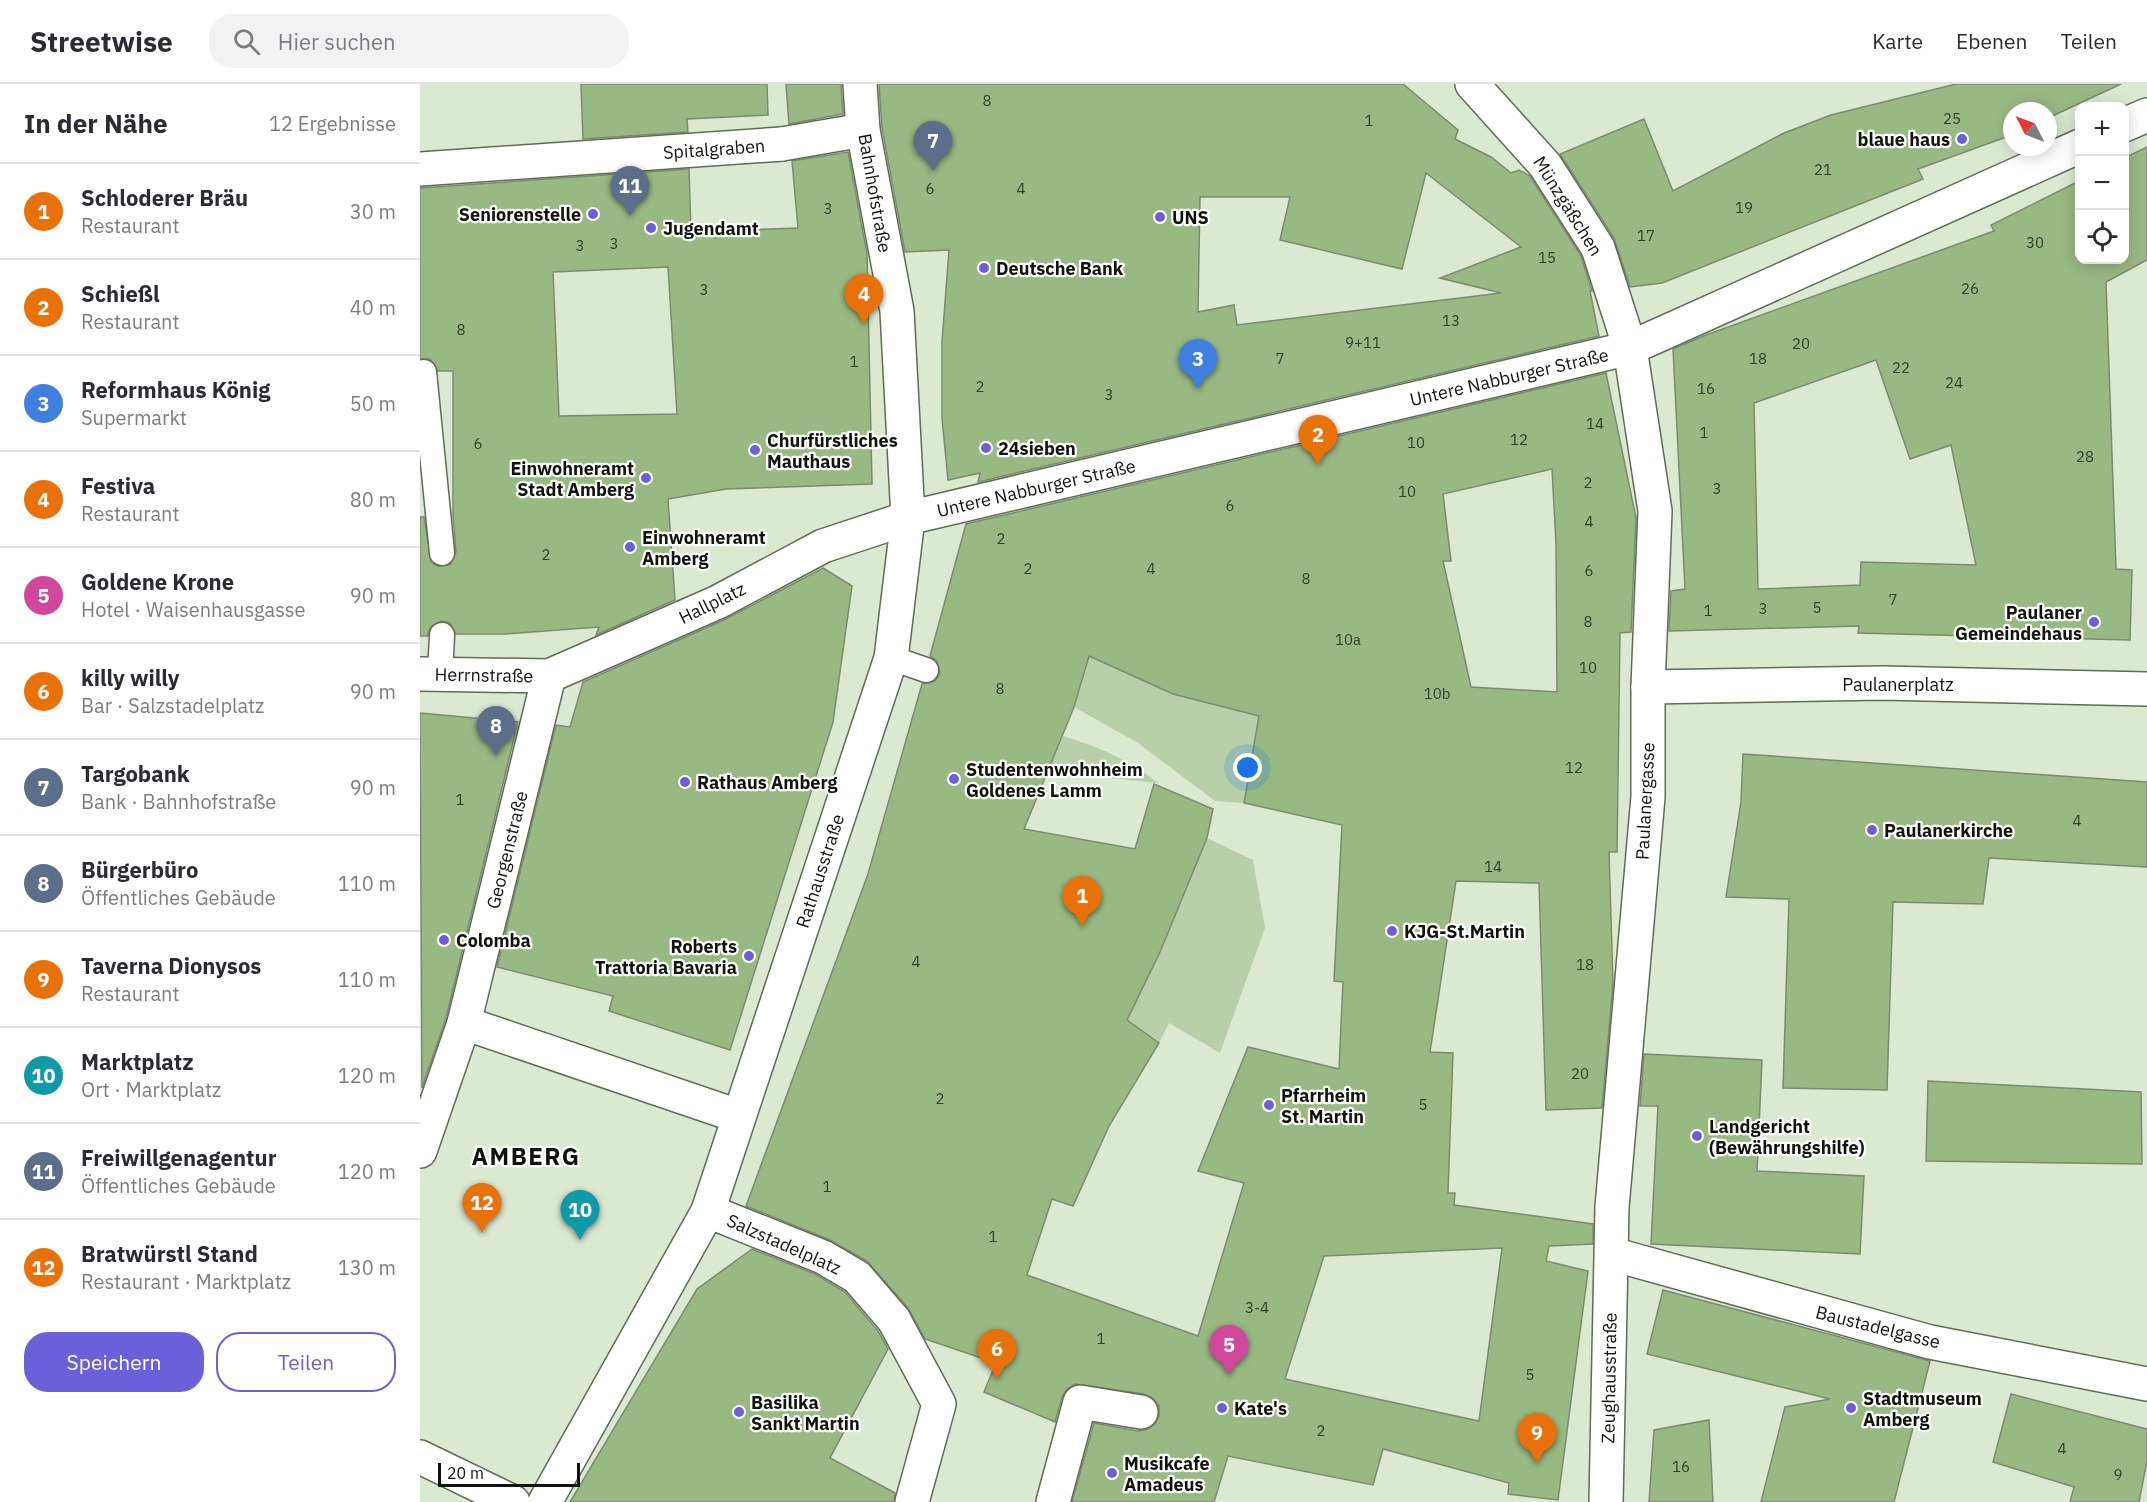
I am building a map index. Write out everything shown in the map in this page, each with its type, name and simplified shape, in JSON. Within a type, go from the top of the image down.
[{"type":"street","name":"Bahnhofstraße","points":[[860,84],[862,130],[897,311],[908,518]]},
{"type":"street","name":"Münzgäßchen","points":[[1472,84],[1545,165],[1598,248],[1630,348]]},
{"type":"street","points":[[2129,123],[2147,115]]},
{"type":"street","name":"Spitalgraben","points":[[420,169],[782,144],[862,130]]},
{"type":"street","name":"Untere Nabburger Straße","points":[[908,518],[1630,348],[2075,148]]},
{"type":"street","name":"Paulanergasse","points":[[1612,1254],[1613,1195],[1648,797],[1648,687],[1655,511],[1630,348]]},
{"type":"street","name":"Rathausstraße","points":[[546,1502],[708,1211],[891,658],[908,518]]},
{"type":"street","name":"Hallplatz","points":[[549,676],[718,602],[823,546],[908,518]]},
{"type":"street","name":"Herrnstraße","points":[[430,674],[549,676]]},
{"type":"street","name":"Georgenstraße","points":[[420,1151],[464,1023],[549,676]]},
{"type":"street","name":"Paulanerplatz","points":[[1648,687],[1883,683],[2147,688]]},
{"type":"street","points":[[464,1023],[738,1116]]},
{"type":"street","name":"Salzstadelplatz","points":[[708,1211],[823,1257],[857,1277],[894,1320],[939,1404],[912,1502]]},
{"type":"street","name":"Baustadelgasse","points":[[1612,1254],[1930,1342],[2147,1384]]},
{"type":"street","name":"Zeughausstraße","points":[[1606,1502],[1612,1254]]},
{"type":"street","points":[[1053,1502],[1080,1401],[1141,1412]]},
{"type":"street","points":[[420,1457],[513,1502]]},
{"type":"lane","points":[[424,372],[442,553]]},
{"type":"lane","points":[[430,674],[442,635]]},
{"type":"lane","points":[[891,658],[926,670]]},
{"type":"green space","points":[[1089,656],[1173,694],[1259,716],[1244,803],[1215,801],[1138,743],[1074,707]]},
{"type":"green space","points":[[1063,736],[1113,755],[1158,783],[1048,772]]},
{"type":"green space","points":[[1207,838],[1253,860],[1265,928],[1220,1053],[1169,1023],[1159,1043],[1127,1020],[1160,952]]},
{"type":"building","points":[[581,84],[767,84],[768,115],[687,119],[688,132],[583,139]]},
{"type":"building","points":[[786,84],[841,84],[843,114],[789,124]]},
{"type":"building","points":[[879,84],[1403,84],[1458,130],[1455,139],[1491,157],[1511,173],[1519,170],[1530,176],[1581,256],[1592,291],[1590,291],[1599,336],[978,482],[980,473],[948,480],[942,418],[942,342],[949,250],[905,252],[882,128]],"holes":[[[1426,173],[1521,247],[1440,278],[1501,293],[1237,325],[1234,305],[1198,312],[1200,197],[1290,197],[1280,240],[1402,269]]]},
{"type":"building","points":[[1956,84],[2121,84],[2082,102],[2075,102],[2075,105],[2057,114],[2057,102],[2003,102],[2003,138],[1918,169],[1923,179],[1662,283],[1630,287],[1614,238],[1560,154],[1644,119],[1673,191],[1784,133],[1831,115]]},
{"type":"building","points":[[2147,147],[2147,260],[2106,282],[2116,569],[2132,570],[2130,640],[1858,633],[1859,626],[1669,631],[1671,591],[1685,589],[1673,349],[1994,231],[1991,225],[2075,183],[2075,264],[2129,264],[2129,156]],"holes":[[[1876,360],[1910,459],[1951,445],[1976,565],[1861,562],[1860,585],[1758,589],[1754,403]]]},
{"type":"building","points":[[848,152],[867,254],[872,484],[726,489],[668,499],[675,600],[596,635],[599,627],[505,634],[456,634],[450,623],[442,621],[430,627],[428,636],[420,636],[420,517],[424,517],[431,562],[437,566],[450,565],[456,552],[453,516],[453,371],[438,371],[430,359],[420,359],[420,188],[689,169],[691,232],[798,228],[792,161]],"holes":[[[668,267],[677,414],[559,416],[553,272]]]},
{"type":"building","points":[[1606,373],[1636,518],[1631,632],[1620,633],[1617,852],[1609,852],[1613,984],[1602,1108],[1546,1110],[1539,883],[1456,881],[1430,1052],[1453,1053],[1448,1193],[1455,1193],[1454,1205],[1593,1224],[1593,1244],[1549,1246],[1546,1261],[1588,1271],[1558,1500],[1508,1494],[1509,1483],[1383,1449],[1373,1485],[1228,1456],[1214,1502],[1072,1502],[1094,1423],[1138,1431],[1148,1429],[1155,1424],[1159,1416],[1159,1406],[1153,1398],[1144,1394],[1075,1384],[1067,1389],[1062,1397],[1055,1422],[984,1392],[996,1363],[925,1339],[908,1308],[867,1261],[830,1240],[746,1206],[868,874],[922,684],[935,681],[940,674],[937,661],[930,656],[966,524]],"holes":[[[1552,469],[1556,544],[1557,692],[1471,687],[1443,561],[1451,561],[1443,494]],[[1089,656],[1173,694],[1259,716],[1244,803],[1342,825],[1334,981],[1343,982],[1339,1069],[1248,1047],[1198,1171],[1244,1183],[1198,1336],[1027,1275],[1052,1199],[1073,1206],[1109,1126],[1159,1043],[1127,1020],[1160,952],[1207,838],[1213,809],[1154,784],[1135,849],[1024,829],[1074,707]],[[1502,1248],[1479,1421],[1285,1379],[1324,1256]]]},
{"type":"building","name":"Rathaus Amberg","points":[[823,568],[852,586],[833,722],[730,1050],[609,1011],[613,996],[497,967],[556,725],[570,727],[583,682],[726,619]]},
{"type":"building","points":[[420,713],[518,722],[446,1018],[422,1088]]},
{"type":"building","points":[[1743,754],[2147,782],[2147,867],[1989,858],[1983,904],[1893,902],[1887,1090],[1783,1088],[1789,899],[1726,897],[1741,802]]},
{"type":"building","points":[[1644,1054],[1762,1060],[1757,1171],[1864,1176],[1860,1254],[1651,1244],[1658,1106],[1640,1106]]},
{"type":"building","points":[[1928,1081],[2141,1092],[2142,1164],[1926,1161]]},
{"type":"building","name":"Basilika Sankt Martin","points":[[752,1249],[815,1274],[845,1292],[878,1331],[888,1349],[830,1458],[895,1493],[894,1502],[570,1502],[697,1289]]},
{"type":"building","name":"Stadtmuseum Amberg","points":[[1663,1290],[1930,1361],[1894,1502],[1761,1502],[1785,1407],[1830,1399],[1647,1354]]},
{"type":"building","points":[[2011,1394],[2147,1429],[2147,1461],[2139,1502],[2070,1502],[2074,1487],[1993,1462]]},
{"type":"building","points":[[1709,1420],[1713,1502],[1649,1502],[1654,1430]]},
{"type":"place","name":"blaue haus","points":[[1962,139]]},
{"type":"place","name":"Targobank","points":[[933,171]]},
{"type":"place","name":"Seniorenstelle","points":[[593,214]]},
{"type":"place","name":"Freiwillgenagentur","points":[[630,216]]},
{"type":"place","name":"UNS","points":[[1160,217]]},
{"type":"place","name":"Jugendamt","points":[[651,228]]},
{"type":"place","name":"Deutsche Bank","points":[[984,268]]},
{"type":"place","name":"Festiva","points":[[864,324]]},
{"type":"place","name":"Reformhaus König","points":[[1198,389]]},
{"type":"place","name":"24sieben","points":[[986,448]]},
{"type":"place","name":"Churfürstliches Mauthaus","points":[[755,450]]},
{"type":"place","name":"Schießl","points":[[1318,465]]},
{"type":"place","name":"Einwohneramt Stadt Amberg","points":[[646,478]]},
{"type":"place","name":"Einwohneramt Amberg","points":[[630,547]]},
{"type":"place","name":"Paulaner Gemeindehaus","points":[[2094,622]]},
{"type":"place","name":"Bürgerbüro","points":[[496,756]]},
{"type":"place","name":"Studentenwohnheim Goldenes Lamm","points":[[954,779]]},
{"type":"place","name":"Rathaus Amberg","points":[[685,782]]},
{"type":"place","name":"Paulanerkirche","points":[[1872,830]]},
{"type":"place","name":"Schloderer Bräu","points":[[1082,926]]},
{"type":"place","name":"KJG-St.Martin","points":[[1392,931]]},
{"type":"place","name":"Colomba","points":[[444,940]]},
{"type":"place","name":"Roberts Trattoria Bavaria","points":[[749,956]]},
{"type":"place","name":"Pfarrheim St. Martin","points":[[1269,1105]]},
{"type":"place","name":"Landgericht (Bewährungshilfe)","points":[[1697,1136]]},
{"type":"place","name":"Bratwürstl Stand","points":[[482,1233]]},
{"type":"place","name":"Marktplatz","points":[[580,1240]]},
{"type":"place","name":"Goldene Krone","points":[[1229,1375]]},
{"type":"place","name":"killy willy","points":[[997,1379]]},
{"type":"place","name":"Kate's","points":[[1222,1408]]},
{"type":"place","name":"Stadtmuseum Amberg","points":[[1851,1408]]},
{"type":"place","name":"Basilika Sankt Martin","points":[[739,1412]]},
{"type":"place","name":"Taverna Dionysos","points":[[1537,1463]]},
{"type":"place","name":"Musikcafe Amadeus","points":[[1112,1473]]},
{"type":"district","name":"AMBERG","points":[[526,1156]]}]
